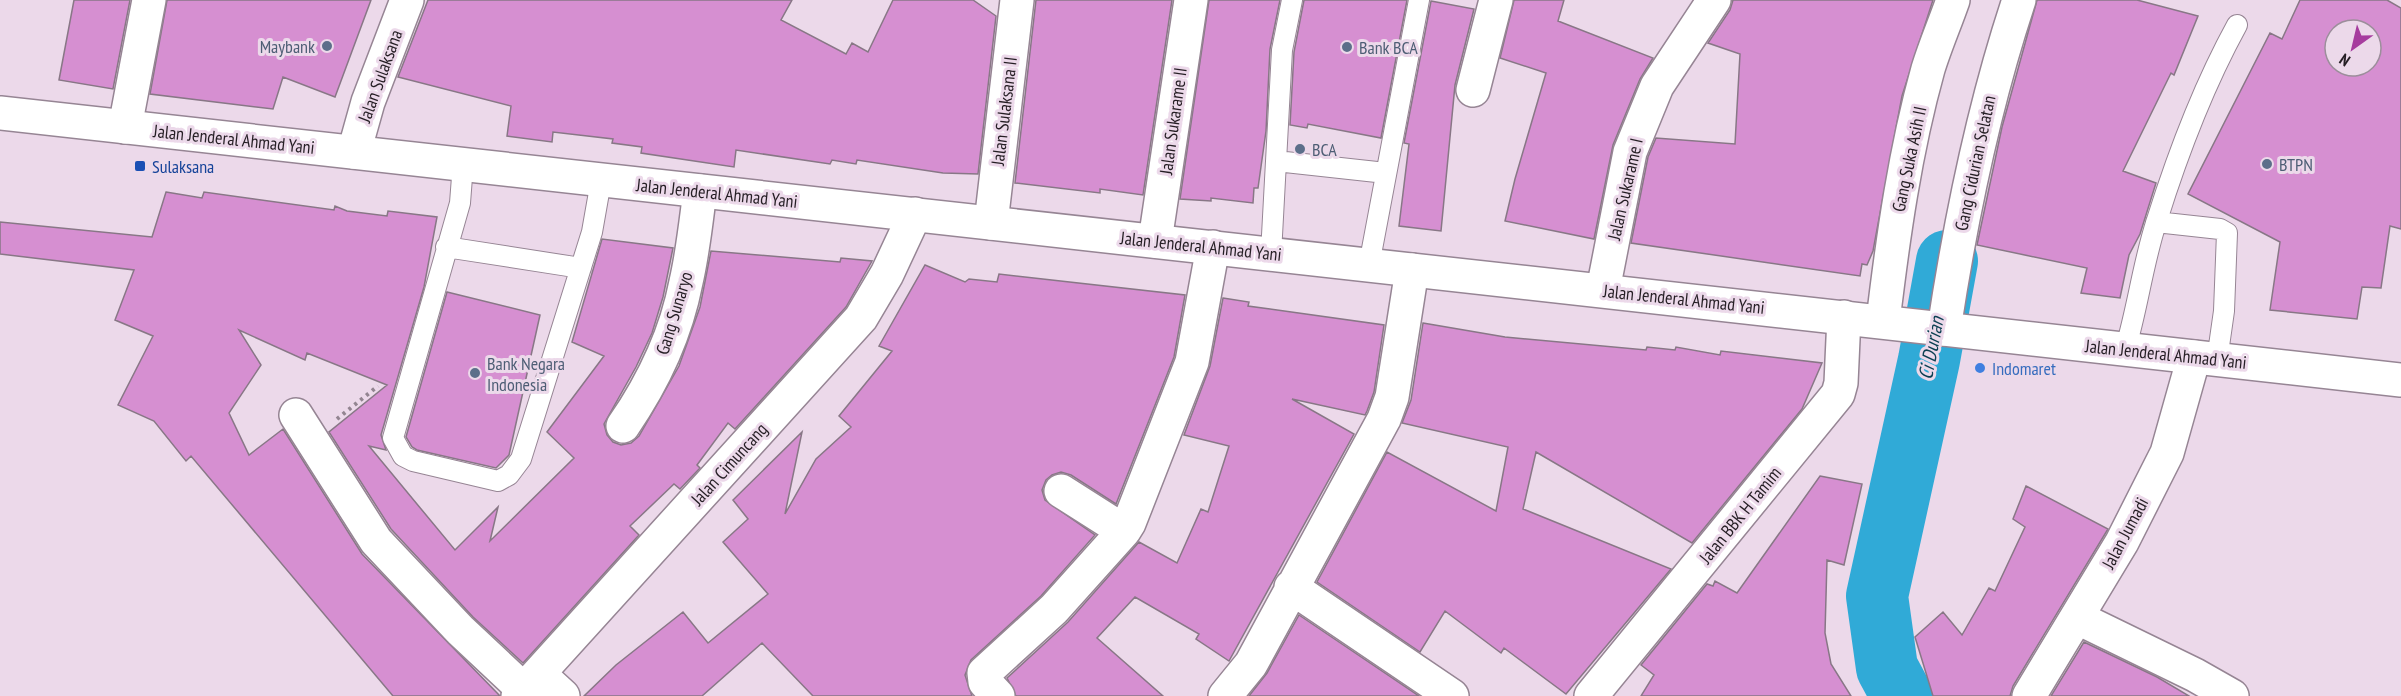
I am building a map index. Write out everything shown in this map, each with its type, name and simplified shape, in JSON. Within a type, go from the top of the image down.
[{"type":"street","points":[[125,127],[149,0]]},
{"type":"street","name":"Jalan Sulaksana","points":[[354,152],[369,102],[407,0]]},
{"type":"street","name":"Jalan Sukarame II","points":[[1155,241],[1191,0]]},
{"type":"street","points":[[1473,90],[1496,0]]},
{"type":"street","name":"Gang Suka Asih II","points":[[1919,326],[1892,240],[1908,155],[1929,69],[1953,0]]},
{"type":"street","name":"Gang Cidurian Selatan","points":[[1919,326],[1973,158],[1997,66],[2019,0]]},
{"type":"street","name":"Jalan Sukarame I","points":[[1604,290],[1630,152],[1657,86],[1706,3]]},
{"type":"street","name":"Jalan Sulaksana II","points":[[991,223],[1009,5]]},
{"type":"street","name":"Jalan Jenderal Ahmad Yani","points":[[0,113],[2401,380]]},
{"type":"street","name":"Gang Sunaryo","points":[[623,426],[645,393],[664,352],[682,295],[700,190]]},
{"type":"street","name":"Jalan Cimuncang","points":[[527,687],[861,318],[887,274],[915,214]]},
{"type":"street","points":[[998,696],[985,682],[984,673],[1054,609],[1130,523],[1192,362],[1213,247]]},
{"type":"street","points":[[1225,696],[1251,664],[1376,433],[1392,398],[1412,270]]},
{"type":"street","name":"Jalan BBK H Tamim","points":[[1591,696],[1838,394],[1841,383],[1844,317]]},
{"type":"street","name":"Jalan Jumadi","points":[[2035,694],[2122,542],[2167,453],[2205,359]]},
{"type":"street","points":[[296,415],[376,541],[459,630],[527,687],[563,696]]},
{"type":"street","points":[[1061,490],[1124,531]]},
{"type":"street","points":[[1291,587],[1452,696]]},
{"type":"street","points":[[2078,618],[2195,675],[2232,696]]},
{"type":"lane","points":[[1270,254],[1282,50],[1292,0]]},
{"type":"lane","points":[[1370,264],[1419,0]]},
{"type":"lane","points":[[2125,350],[2138,305],[2156,222],[2207,80],[2236,25]]},
{"type":"lane","points":[[1276,161],[1386,173]]},
{"type":"lane","points":[[463,164],[460,203],[393,438],[403,456],[413,461],[498,481],[509,476],[521,459],[592,232],[601,180]]},
{"type":"lane","points":[[2156,222],[2220,229],[2227,233],[2224,311],[2205,359]]},
{"type":"lane","points":[[446,247],[581,268]]},
{"type":"building","points":[[74,0],[130,0],[113,89],[59,80]]},
{"type":"building","points":[[167,0],[371,0],[335,97],[283,77],[273,109],[150,94]]},
{"type":"building","points":[[428,0],[792,0],[781,20],[846,54],[852,43],[868,52],[893,0],[973,0],[996,16],[978,174],[943,173],[857,160],[856,164],[832,160],[830,164],[736,150],[734,167],[641,153],[642,147],[612,143],[613,139],[553,132],[552,142],[507,136],[511,106],[398,77]]},
{"type":"building","points":[[1036,0],[1172,0],[1143,195],[1100,189],[1100,193],[1015,183]]},
{"type":"building","points":[[1209,0],[1280,0],[1270,49],[1266,131],[1258,188],[1254,188],[1253,203],[1211,198],[1211,201],[1180,199]]},
{"type":"building","name":"Bank BCA","points":[[1304,0],[1407,0],[1381,138],[1308,124],[1307,128],[1290,125],[1294,52]]},
{"type":"building","points":[[1514,0],[1564,0],[1558,21],[1653,58],[1640,79],[1613,145],[1594,239],[1505,221],[1546,73],[1500,58]]},
{"type":"building","points":[[1733,0],[1933,0],[1902,96],[1873,251],[1867,265],[1862,264],[1860,276],[1631,243],[1648,157],[1656,138],[1735,144],[1740,54],[1708,43],[1730,10]]},
{"type":"building","points":[[2037,0],[2137,0],[2198,16],[2174,75],[2171,73],[2123,171],[2156,183],[2140,234],[2129,255],[2120,298],[2081,293],[2087,268],[1977,245],[2002,127]]},
{"type":"building","points":[[2300,0],[2387,0],[2401,8],[2401,229],[2390,226],[2381,288],[2362,287],[2357,319],[2270,310],[2280,242],[2188,194],[2270,33],[2282,39]]},
{"type":"building","points":[[1431,1],[1474,9],[1455,85],[1441,231],[1399,226],[1409,144],[1404,143]]},
{"type":"building","points":[[166,192],[202,198],[204,192],[334,210],[335,206],[347,211],[387,216],[388,211],[437,217],[424,287],[381,435],[386,450],[369,446],[455,550],[498,507],[490,541],[574,458],[547,432],[604,356],[572,342],[602,239],[673,248],[663,297],[652,333],[604,424],[607,435],[613,442],[621,445],[631,443],[639,436],[679,366],[700,307],[711,251],[840,262],[841,258],[872,261],[846,307],[735,429],[728,423],[697,465],[700,468],[680,489],[674,484],[630,526],[639,535],[523,663],[473,617],[391,529],[329,432],[387,385],[307,353],[305,360],[239,330],[261,365],[229,413],[249,455],[283,429],[362,554],[500,696],[393,696],[191,456],[186,461],[154,421],[118,405],[153,336],[115,320],[134,270],[0,254],[0,222],[152,237]]},
{"type":"building","points":[[925,265],[965,282],[969,279],[997,282],[999,274],[1185,295],[1174,357],[1116,504],[1071,475],[1061,472],[1046,480],[1042,490],[1045,500],[1095,535],[1041,596],[971,660],[965,675],[972,696],[813,696],[762,643],[702,696],[584,696],[616,665],[683,612],[708,643],[768,594],[723,542],[748,519],[733,500],[802,432],[785,514],[816,459],[851,427],[839,416],[892,351],[879,346]]},
{"type":"building","name":"Bank Negara Indonesia","points":[[447,292],[540,315],[509,455],[496,468],[417,450],[412,447],[406,437]]},
{"type":"building","points":[[1223,298],[1249,302],[1248,306],[1384,325],[1374,392],[1365,415],[1292,399],[1354,434],[1229,661],[1196,639],[1199,634],[1135,597],[1097,638],[1163,696],[1016,696],[1007,678],[1068,622],[1139,542],[1177,563],[1201,509],[1208,512],[1229,446],[1184,435],[1210,366]]},
{"type":"building","points":[[1423,323],[1505,337],[1646,350],[1647,347],[1675,350],[1676,347],[1720,355],[1721,351],[1822,363],[1802,409],[1692,543],[1536,452],[1523,509],[1671,569],[1566,694],[1504,648],[1501,653],[1445,611],[1420,652],[1317,582],[1387,452],[1496,511],[1508,447],[1402,423],[1411,400]]},
{"type":"building","points":[[1820,476],[1862,484],[1844,565],[1827,560],[1825,633],[1831,664],[1851,696],[1641,696],[1654,675],[1641,665],[1707,584],[1713,586],[1715,581],[1737,593]]},
{"type":"building","points":[[2026,486],[2108,529],[2013,686],[2010,696],[1933,696],[1915,637],[1943,612],[1962,635],[1989,588],[1995,591],[2025,527],[2013,519]]},
{"type":"building","points":[[1299,615],[1419,696],[1249,696],[1267,673]]},
{"type":"building","points":[[2084,642],[2157,677],[2189,696],[2051,696]]},
{"type":"waterway","name":"Ci Durian","points":[[1902,696],[1887,668],[1877,596],[1929,360],[1947,261]]},
{"type":"place","name":"Maybank","points":[[327,46]]},
{"type":"place","name":"Bank BCA","points":[[1347,47]]},
{"type":"place","name":"BCA","points":[[1300,149]]},
{"type":"place","name":"BTPN","points":[[2267,164]]},
{"type":"place","name":"Sulaksana","points":[[140,166]]},
{"type":"place","name":"Indomaret","points":[[1980,368]]},
{"type":"place","name":"Bank Negara Indonesia","points":[[475,373]]}]
